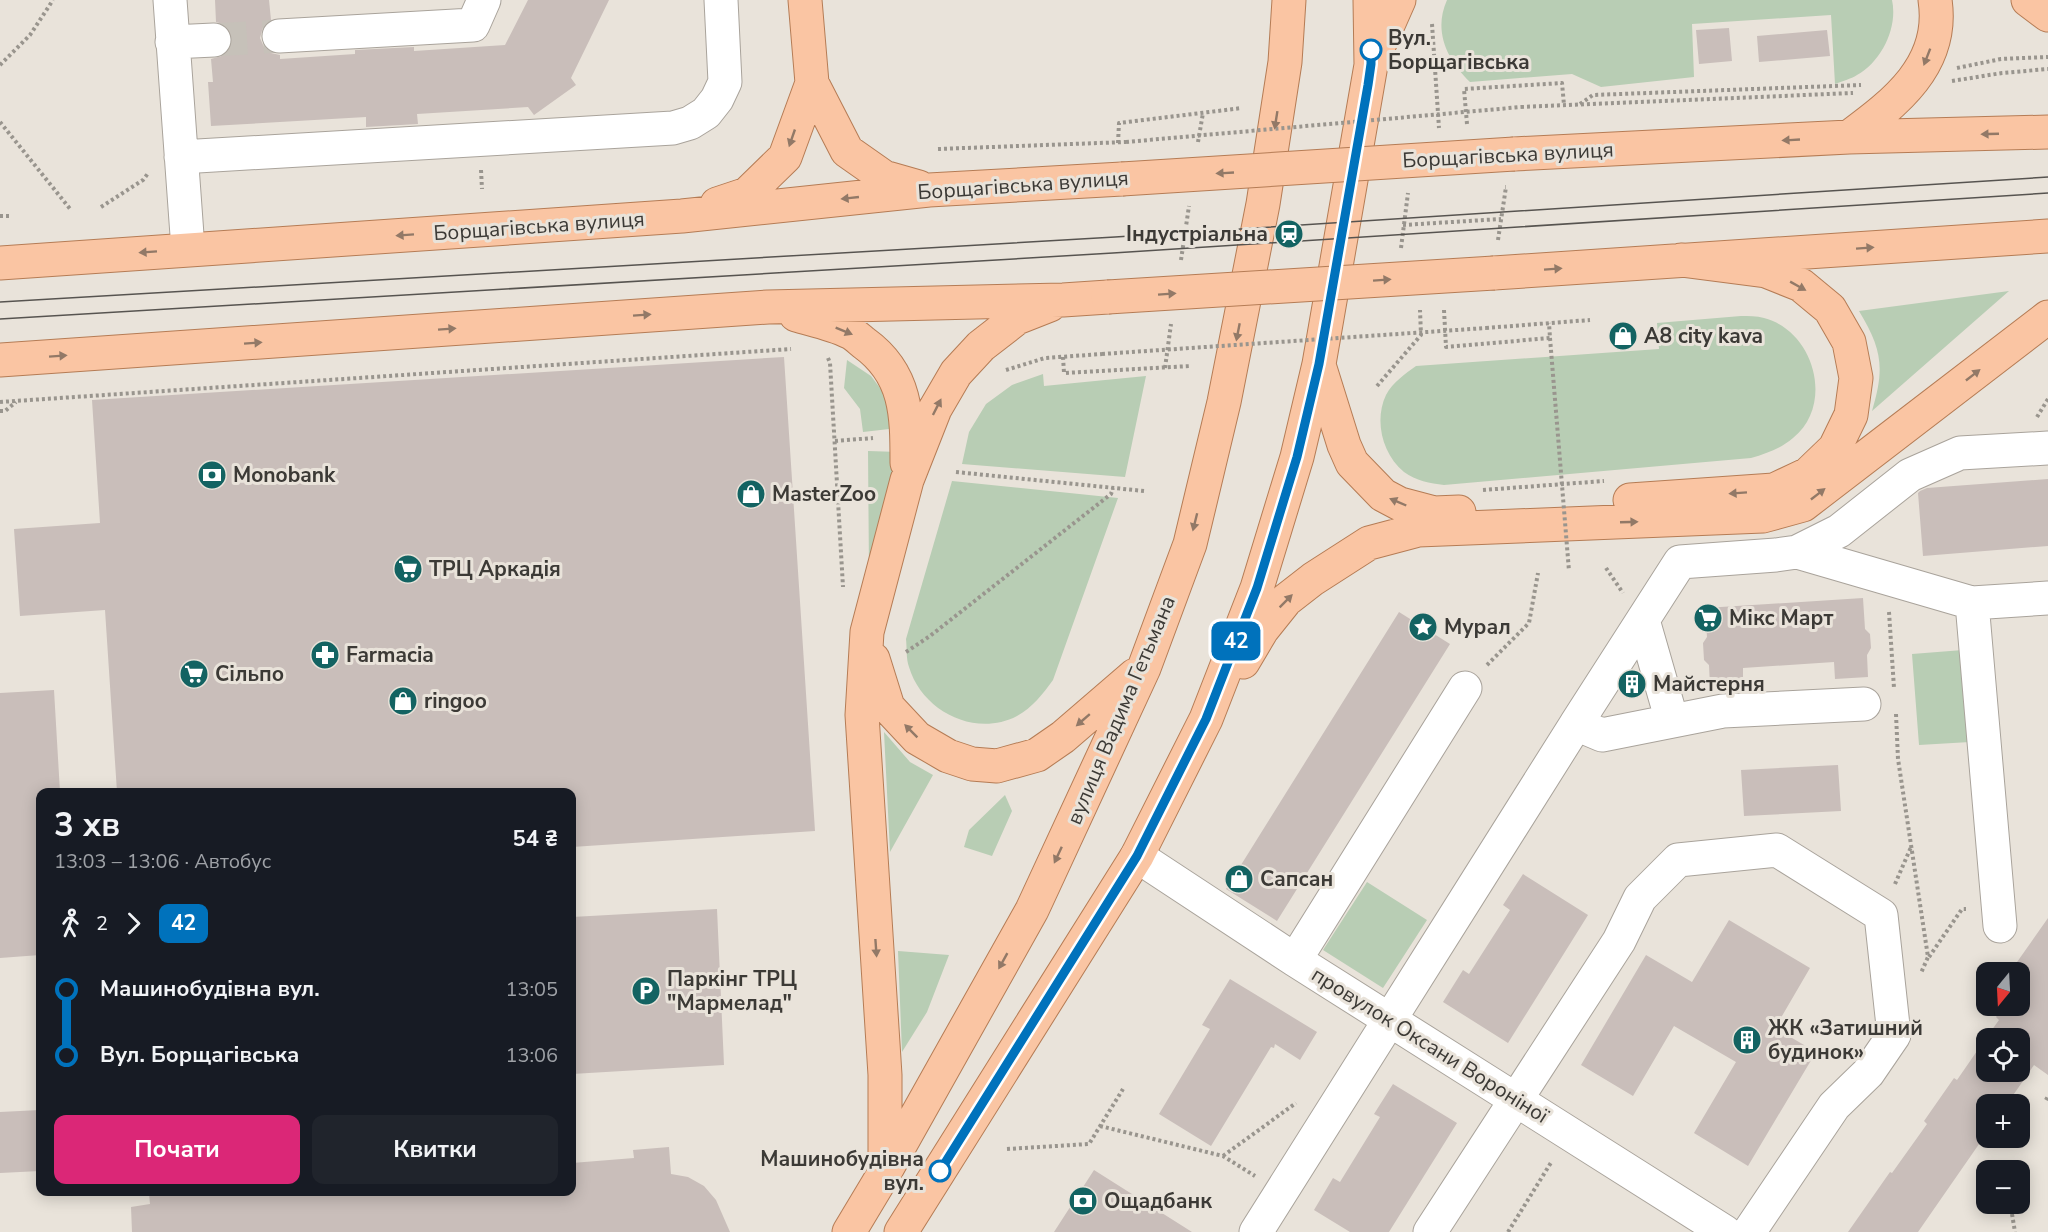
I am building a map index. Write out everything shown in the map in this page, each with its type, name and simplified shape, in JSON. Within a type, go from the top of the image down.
[{"type":"main road","points":[[805,0],[812,83],[848,151],[884,177],[929,190]]},
{"type":"main road","name":"вулиця Вадима Гетьмана","points":[[849,1232],[1032,910],[1144,668],[1190,544],[1224,402],[1265,192],[1285,62],[1289,0]]},
{"type":"main road","points":[[1206,719],[1257,588],[1297,457],[1319,364],[1371,64],[1370,0]]},
{"type":"main road","points":[[1371,64],[1399,0]]},
{"type":"main road","points":[[1849,137],[1886,110],[1908,88],[1927,60],[1938,17],[1935,0]]},
{"type":"main road","points":[[2028,0],[2048,15]]},
{"type":"main road","points":[[682,216],[747,194],[785,157],[812,83]]},
{"type":"main road","name":"Борщагівська вулиця","points":[[0,263],[682,216],[929,190],[1514,154],[1849,137],[2048,132]]},
{"type":"main road","points":[[0,360],[768,306],[1063,300],[1495,261],[1681,260],[2048,236]]},
{"type":"main road","points":[[1319,364],[1344,445],[1352,463],[1383,495],[1401,504],[1434,513],[1774,490],[1808,474],[1835,448],[1851,415],[1856,378],[1849,342],[1830,309],[1801,285],[1766,272],[1681,260]]},
{"type":"main road","points":[[885,1172],[885,1075],[862,715],[867,632],[907,480],[935,410],[956,373],[981,346],[1017,318],[1063,300]]},
{"type":"main road","points":[[768,306],[849,332],[871,348],[892,370],[907,421],[907,480]]},
{"type":"main road","points":[[901,1232],[1137,856],[1206,719],[1262,630],[1286,600],[1313,579],[1370,543],[1418,530],[1764,516],[1803,505],[2048,317]]},
{"type":"main road","points":[[867,632],[876,674],[888,707],[917,738],[948,756],[972,764],[997,766],[1037,755],[1063,738],[1144,668]]},
{"type":"street","points":[[170,0],[188,249]]},
{"type":"street","points":[[279,36],[473,25],[484,0]]},
{"type":"street","points":[[181,146],[673,128],[690,123],[706,113],[717,99],[725,82],[721,0]]},
{"type":"street","points":[[172,42],[214,40]]},
{"type":"street","points":[[1256,1232],[1680,562],[1797,552],[1839,531],[1910,476],[1960,453],[2048,448]]},
{"type":"street","points":[[1797,552],[1972,603],[2048,598]]},
{"type":"street","points":[[1972,603],[2000,926]]},
{"type":"street","points":[[1643,620],[1672,721]]},
{"type":"street","points":[[1295,960],[1465,688]]},
{"type":"street","points":[[1576,724],[1602,735],[1723,711],[1864,704]]},
{"type":"street","points":[[1430,1232],[1619,940],[1640,898],[1678,860],[1777,850],[1881,915],[1894,1035],[1868,1073],[1834,1106],[1749,1232]]},
{"type":"street","name":"провулок Оксани Вороніної","points":[[1137,856],[1295,960],[1725,1232]]},
{"type":"path","points":[[0,65],[30,35],[53,0]]},
{"type":"path","points":[[1432,24],[1437,104]]},
{"type":"path","points":[[1917,75],[2001,59],[2048,57]]},
{"type":"path","points":[[1952,81],[2048,69]]},
{"type":"path","points":[[1467,129],[1464,89],[1562,83],[1564,105]]},
{"type":"path","points":[[1580,104],[1593,95],[1866,85]]},
{"type":"path","points":[[938,149],[1118,143],[1521,107],[1835,94]]},
{"type":"path","points":[[1118,143],[1119,123],[1242,108]]},
{"type":"path","points":[[1197,147],[1203,112]]},
{"type":"path","points":[[0,122],[71,210]]},
{"type":"path","points":[[101,207],[143,180],[181,146]]},
{"type":"path","points":[[1399,257],[1409,183]]},
{"type":"path","points":[[1495,261],[1506,187]]},
{"type":"path","points":[[1180,264],[1189,206]]},
{"type":"path","points":[[0,216],[9,216]]},
{"type":"path","points":[[1403,225],[1501,219]]},
{"type":"path","points":[[1444,306],[1446,347],[1550,338]]},
{"type":"path","points":[[998,376],[1006,370],[1045,358],[1590,320]]},
{"type":"path","points":[[1165,368],[1172,322]]},
{"type":"path","points":[[1549,323],[1569,571]]},
{"type":"path","points":[[1377,386],[1422,335]]},
{"type":"path","points":[[0,402],[793,349]]},
{"type":"path","points":[[1063,357],[1064,373],[1191,366]]},
{"type":"path","points":[[0,411],[5,411],[16,401]]},
{"type":"path","points":[[835,441],[873,438]]},
{"type":"path","points":[[956,472],[1144,491]]},
{"type":"path","points":[[1478,490],[1609,480]]},
{"type":"path","points":[[897,658],[930,636],[1111,494],[1113,488]]},
{"type":"path","points":[[1465,688],[1529,623],[1538,573]]},
{"type":"path","points":[[1887,578],[1894,691]]},
{"type":"path","points":[[1896,713],[1898,759],[1928,957]]},
{"type":"path","points":[[1881,915],[1911,848]]},
{"type":"path","points":[[1920,977],[1928,957],[1962,909]]},
{"type":"path","points":[[1007,1149],[1089,1144],[1123,1089]]},
{"type":"path","points":[[1100,1126],[1223,1156],[1281,1192]]},
{"type":"path","points":[[1508,1232],[1556,1155]]},
{"type":"path","points":[[2012,1214],[2015,1232]]},
{"type":"green space","points":[[1447,0],[1892,0],[1893,21],[1886,42],[1874,61],[1855,76],[1835,84],[1831,15],[1692,24],[1694,77],[1601,87],[1572,74],[1470,82],[1449,55],[1442,34],[1441,23]]},
{"type":"green space","points":[[2009,291],[1872,411],[1879,383],[1879,359],[1873,337],[1859,311]]},
{"type":"green space","points":[[1741,316],[1761,317],[1781,325],[1796,337],[1813,370],[1815,389],[1813,407],[1806,424],[1788,442],[1768,452],[1751,458],[1444,485],[1413,478],[1396,465],[1385,446],[1381,426],[1382,405],[1389,390],[1416,366],[1659,349],[1657,323]]},
{"type":"green space","points":[[847,360],[871,376],[889,400],[898,428],[863,432],[860,409],[844,388]]},
{"type":"green space","points":[[1043,374],[1044,386],[1146,376],[1125,477],[962,464],[969,432],[986,404],[1012,385]]},
{"type":"green space","points":[[868,451],[899,452],[869,573]]},
{"type":"green space","points":[[952,481],[1118,498],[1053,680],[1028,709],[1001,722],[984,724],[968,722],[938,708],[925,696],[916,683],[908,664],[906,639]]},
{"type":"green space","points":[[1963,650],[1970,742],[1919,745],[1912,654]]},
{"type":"green space","points":[[884,732],[910,762],[933,775],[890,852]]},
{"type":"green space","points":[[1005,795],[1012,811],[992,856],[964,847],[969,830]]},
{"type":"green space","points":[[1367,882],[1427,920],[1383,988],[1323,950]]},
{"type":"green space","points":[[898,951],[949,955],[927,1012],[902,1052]]},
{"type":"building","points":[[215,0],[269,0],[271,20],[263,27],[260,38],[264,47],[271,53],[280,55],[280,59],[355,54],[355,50],[414,47],[414,51],[505,45],[528,0],[609,0],[571,78],[576,85],[534,115],[528,107],[417,114],[418,124],[366,127],[366,117],[211,126],[208,82],[213,82],[211,59],[225,55],[231,48],[233,40],[229,29],[216,22]]},
{"type":"building","points":[[1729,28],[1732,61],[1699,64],[1696,30]]},
{"type":"building","points":[[1827,30],[1830,56],[1759,62],[1757,36]]},
{"type":"building","name":"ТРЦ Аркадія","points":[[784,357],[815,831],[576,847],[576,788],[117,788],[105,610],[20,616],[14,529],[100,523],[92,400]]},
{"type":"building","points":[[2048,479],[2048,546],[1923,556],[1918,493],[1920,491],[1927,488]]},
{"type":"building","points":[[1863,598],[1865,629],[1870,634],[1871,648],[1867,655],[1868,677],[1835,679],[1834,662],[1743,668],[1743,684],[1710,686],[1709,665],[1704,660],[1703,643],[1707,637],[1705,608]]},
{"type":"building","points":[[1399,612],[1450,644],[1277,921],[1226,889]]},
{"type":"building","points":[[54,690],[60,788],[36,788],[36,955],[0,958],[0,693]]},
{"type":"building","points":[[1838,765],[1841,811],[1744,816],[1741,770]]},
{"type":"building","points":[[1523,874],[1588,915],[1508,1043],[1443,1002],[1463,970],[1469,974],[1510,910],[1503,905]]},
{"type":"building","name":"Паркінг ТРЦ \"Мармелад\"","points":[[717,909],[724,1065],[576,1074],[576,917]]},
{"type":"building","points":[[2048,918],[2048,1075],[2034,1065],[2030,1071],[2030,1028],[1993,1028],[1999,1020],[1997,1016],[2030,1016],[2030,962],[2017,962]]},
{"type":"building","name":"ЖК «Затишний будинок»","points":[[1729,920],[1810,968],[1775,1028],[1816,1052],[1748,1166],[1694,1133],[1736,1062],[1674,1026],[1633,1096],[1581,1065],[1646,955],[1692,982]]},
{"type":"building","points":[[1230,979],[1317,1032],[1300,1060],[1275,1044],[1274,1048],[1271,1047],[1211,1146],[1159,1114],[1210,1029],[1202,1025]]},
{"type":"building","points":[[1976,1052],[1976,1082],[2022,1082],[2014,1094],[1976,1094],[1976,1148],[1918,1232],[1848,1232],[1927,1124],[1924,1121],[1954,1078],[1957,1080]]},
{"type":"building","points":[[1393,1084],[1457,1123],[1389,1232],[1350,1232],[1314,1210],[1333,1178],[1340,1182],[1380,1117],[1374,1114]]},
{"type":"building","points":[[36,1110],[36,1171],[0,1173],[0,1112]]},
{"type":"building","points":[[669,1147],[671,1174],[688,1177],[704,1186],[716,1200],[730,1232],[132,1232],[131,1207],[150,1204],[149,1196],[576,1196],[576,1163],[634,1158],[633,1150]]},
{"type":"building","points":[[1094,1170],[1192,1232],[1054,1232]]},
{"type":"tunnel","points":[[214,40],[279,36]]},
{"type":"tram line","points":[[0,302],[1115,237],[2048,177]]},
{"type":"tram line","points":[[0,319],[1113,253],[2048,193]]},
{"type":"bus line","name":"42","points":[[940,1171],[1137,856],[1206,719],[1257,588],[1297,457],[1319,364],[1368,85],[1371,50]]},
{"type":"place","name":"Вул. Борщагівська","points":[[1371,50]]},
{"type":"place","name":"Індустріальна","points":[[1289,234]]},
{"type":"place","name":"A8 city kava","points":[[1623,336]]},
{"type":"place","name":"Monobank","points":[[212,475]]},
{"type":"place","name":"MasterZoo","points":[[751,494]]},
{"type":"place","name":"ТРЦ Аркадія","points":[[408,569]]},
{"type":"place","name":"Мікс Март","points":[[1708,618]]},
{"type":"place","name":"Мурал","points":[[1423,627]]},
{"type":"place","name":"Farmacia","points":[[325,655]]},
{"type":"place","name":"Сільпо","points":[[194,674]]},
{"type":"place","name":"Майстерня","points":[[1632,684]]},
{"type":"place","name":"ringoo","points":[[403,701]]},
{"type":"place","name":"Сапсан","points":[[1239,879]]},
{"type":"place","name":"Паркінг ТРЦ \"Мармелад\"","points":[[646,991]]},
{"type":"place","name":"ЖК «Затишний будинок»","points":[[1747,1040]]},
{"type":"place","name":"Машинобудівна вул.","points":[[940,1171]]},
{"type":"place","name":"Ощадбанк","points":[[1083,1201]]}]
